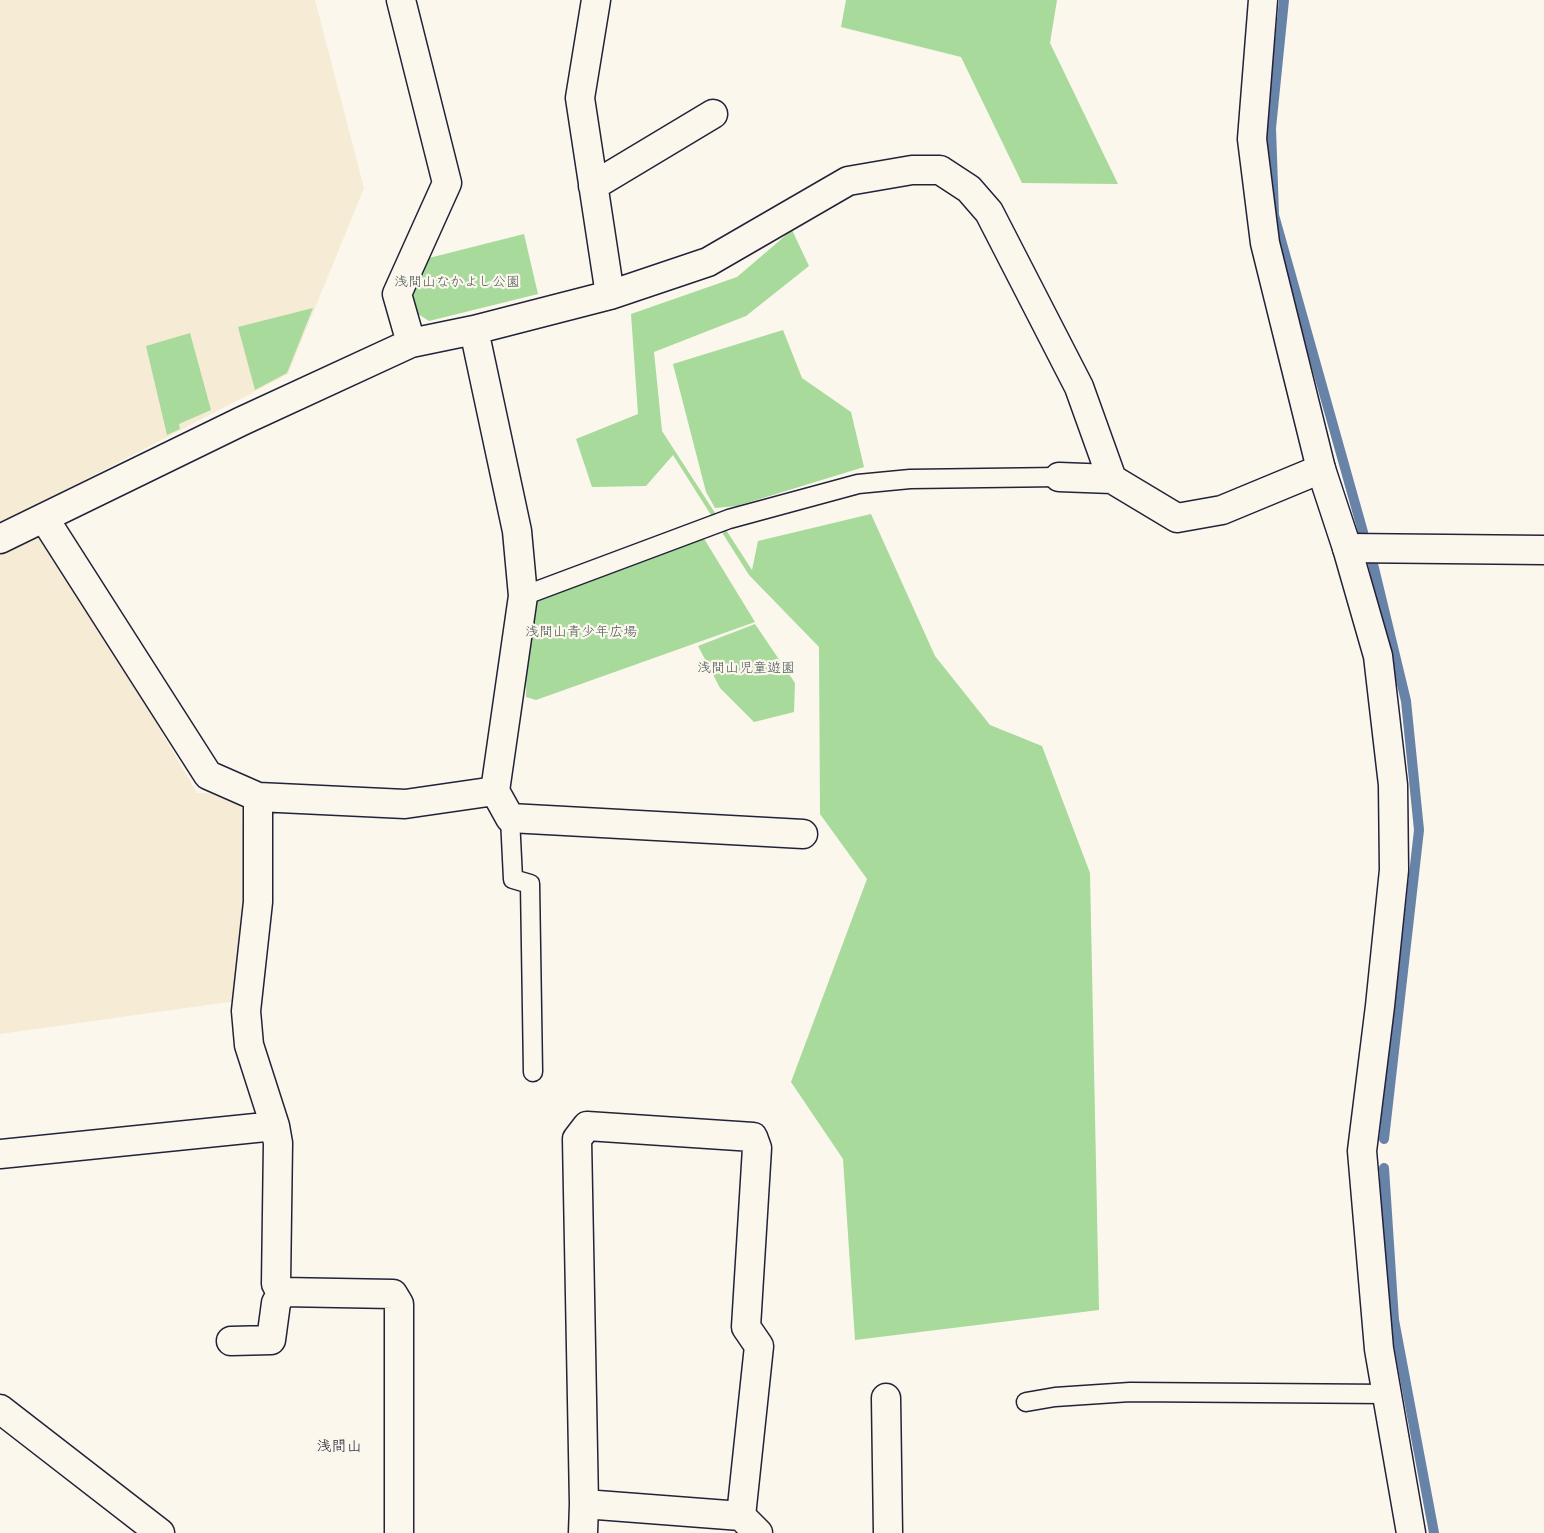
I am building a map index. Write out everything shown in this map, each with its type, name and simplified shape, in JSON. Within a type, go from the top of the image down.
[{"type":"street","points":[[401,0],[447,183],[397,294],[411,343]]},
{"type":"street","points":[[596,0],[580,98],[610,295]]},
{"type":"street","points":[[1263,0],[1252,140],[1266,243],[1321,469],[1347,548],[1378,656],[1392,785],[1394,870],[1362,1151],[1379,1349],[1411,1533]]},
{"type":"street","points":[[593,186],[713,114]]},
{"type":"street","points":[[0,539],[242,421],[411,343],[474,330],[610,295],[708,262],[848,181],[912,170],[940,170],[969,189],[989,212],[1079,387],[1112,479]]},
{"type":"street","points":[[474,330],[517,530],[523,596],[495,791],[510,818],[803,834]]},
{"type":"street","points":[[1059,477],[1112,479],[1177,518],[1222,510],[1321,469]]},
{"type":"street","points":[[44,518],[208,775],[258,797],[405,804],[495,791]]},
{"type":"street","points":[[1347,548],[1544,550]]},
{"type":"street","points":[[258,797],[258,902],[246,1011],[249,1045],[275,1126],[278,1143],[276,1284],[282,1292]]},
{"type":"street","points":[[0,1154],[275,1126]]},
{"type":"street","points":[[583,1533],[577,1139],[586,1126],[753,1137],[757,1148],[746,1327],[759,1346],[749,1524],[584,1504]]},
{"type":"street","points":[[231,1341],[270,1340],[276,1303],[282,1292]]},
{"type":"street","points":[[282,1292],[393,1294],[399,1304],[399,1533]]},
{"type":"street","points":[[886,1398],[888,1533]]},
{"type":"street","points":[[0,1409],[160,1533]]},
{"type":"lane","points":[[523,596],[729,518],[858,484],[910,480],[1059,477]]},
{"type":"lane","points":[[510,818],[513,879],[530,884],[533,1072]]},
{"type":"lane","points":[[1026,1402],[1055,1396],[1130,1392],[1387,1394]]},
{"type":"shaded area","points":[[0,0],[315,0],[364,188],[288,374],[31,508],[197,793],[228,793],[242,809],[246,905],[236,1001],[0,1034]]},
{"type":"green space","points":[[846,0],[1057,0],[1050,43],[1118,184],[1022,183],[961,57],[841,27]]},
{"type":"green space","points":[[792,230],[809,266],[746,316],[654,352],[662,431],[752,570],[758,541],[871,514],[935,656],[990,725],[1042,746],[1090,873],[1099,1310],[855,1340],[843,1159],[791,1082],[867,879],[820,814],[819,647],[749,575],[673,455],[646,486],[592,487],[576,439],[638,414],[631,314],[737,277]]},
{"type":"green space","name":"浅間山なかよし公園","points":[[524,234],[538,294],[429,321],[415,312],[409,294],[425,259]]},
{"type":"green space","points":[[313,308],[287,373],[255,390],[238,327]]},
{"type":"green space","points":[[783,330],[802,378],[851,412],[864,467],[737,506],[715,508],[706,492],[673,364]]},
{"type":"green space","points":[[190,333],[211,410],[179,424],[180,429],[167,435],[146,346]]},
{"type":"green space","name":"浅間山青少年広場","points":[[703,537],[755,622],[536,700],[526,697],[528,598]]},
{"type":"green space","name":"浅間山児童遊園","points":[[755,624],[795,683],[794,712],[754,722],[720,688],[698,646]]},
{"type":"waterway","points":[[1284,0],[1271,128],[1274,215],[1363,532]]},
{"type":"waterway","points":[[1373,564],[1406,701],[1419,830],[1384,1139]]},
{"type":"waterway","points":[[1384,1168],[1394,1320],[1434,1533]]},
{"type":"district","name":"浅間山","points":[[339,1447]]}]
